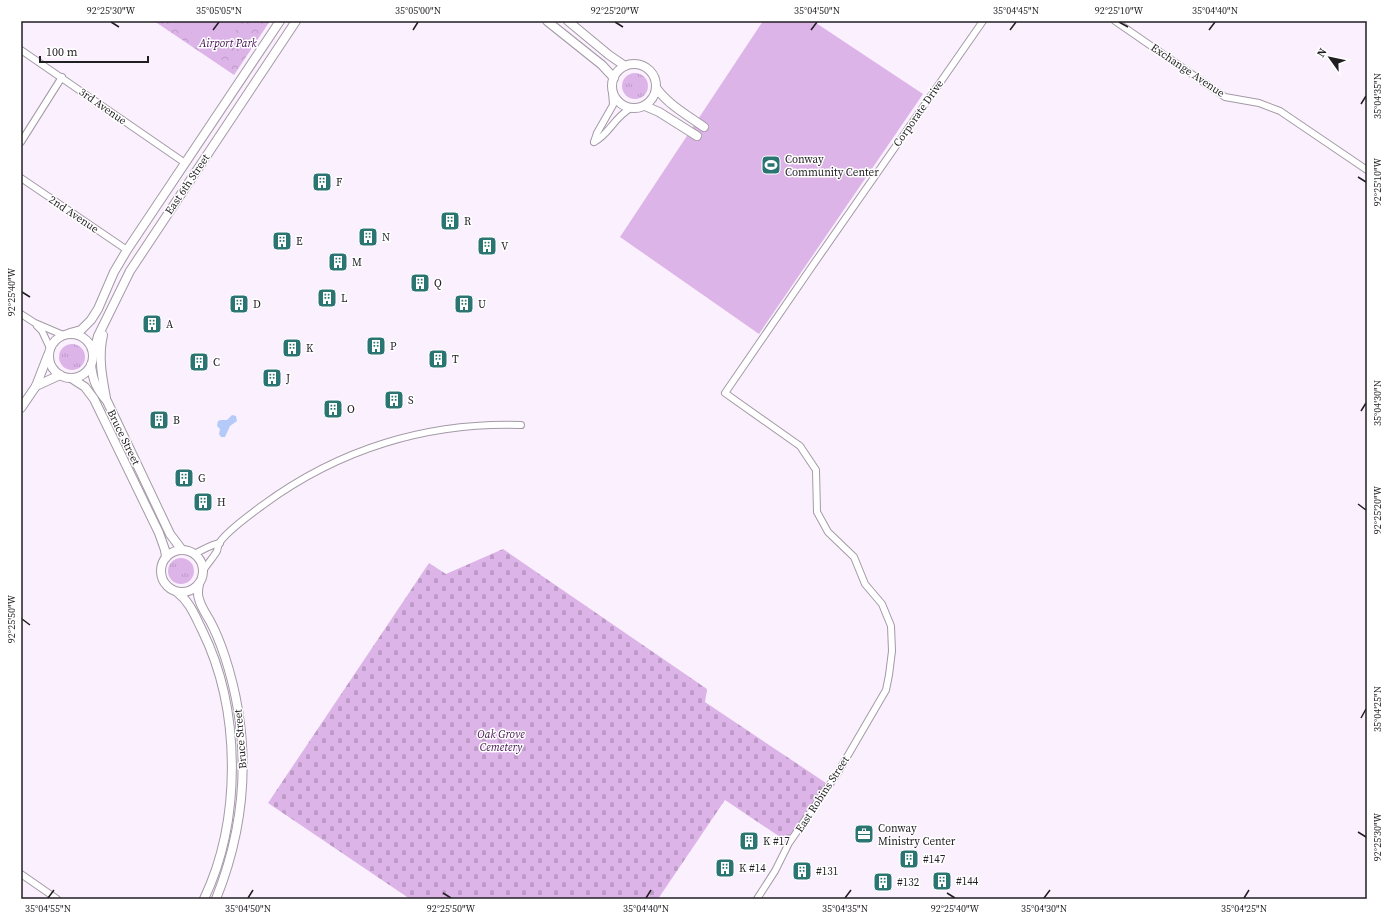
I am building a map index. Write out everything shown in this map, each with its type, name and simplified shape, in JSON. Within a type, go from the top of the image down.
[{"type":"street","name":"East 6th Street","points":[[66,334],[81,330],[91,320],[98,309],[114,272],[127,250],[280,21]]},
{"type":"street","name":"East 6th Street","points":[[93,355],[98,336],[130,271],[296,21]]},
{"type":"street","points":[[547,21],[602,65],[614,78]]},
{"type":"street","points":[[568,21],[609,55],[625,66]]},
{"type":"street","name":"Corporate Drive","points":[[886,690],[892,651],[891,626],[882,604],[865,584],[854,557],[828,532],[817,512],[816,470],[800,446],[725,393],[812,264],[983,21]]},
{"type":"street","name":"Exchange Avenue","points":[[1116,21],[1225,97],[1259,103],[1280,111],[1367,170]]},
{"type":"street","name":"3rd Avenue","points":[[21,50],[185,163]]},
{"type":"street","points":[[612,91],[619,102],[631,108],[638,108],[645,106],[651,101],[655,96],[657,89],[654,75],[644,66],[637,64],[625,66],[617,71],[612,84],[612,91],[613,105],[597,133],[594,142],[603,138],[612,124],[623,112],[631,108]]},
{"type":"street","points":[[21,142],[62,77]]},
{"type":"street","points":[[657,89],[664,99],[704,127]]},
{"type":"street","points":[[645,106],[659,112],[697,136]]},
{"type":"street","name":"2nd Avenue","points":[[21,178],[127,250]]},
{"type":"street","points":[[21,314],[35,323],[66,334],[82,336],[86,339],[90,344],[93,355],[91,365],[83,374],[71,378],[60,375],[54,371],[50,366],[48,359],[49,350],[42,331],[35,323]]},
{"type":"street","points":[[107,317],[100,356],[102,380],[107,401]]},
{"type":"street","points":[[21,408],[36,386],[53,342],[66,334]]},
{"type":"street","name":"Bruce Street","points":[[91,365],[94,382],[107,401],[170,534],[182,550]]},
{"type":"street","points":[[36,386],[60,375]]},
{"type":"street","name":"Bruce Street","points":[[71,378],[85,387],[94,398],[159,533],[166,557]]},
{"type":"street","points":[[203,571],[220,543],[245,518],[278,493],[317,470],[351,454],[380,444],[434,430],[493,424],[521,425]]},
{"type":"street","points":[[194,554],[211,545],[220,543]]},
{"type":"street","points":[[182,550],[194,554],[201,562],[203,575],[199,584],[192,590],[187,592],[177,592],[168,588],[162,580],[161,566],[166,557],[173,552],[182,550]]},
{"type":"street","name":"Bruce Street","points":[[199,584],[198,598],[222,648],[236,697],[243,760],[239,823],[232,852],[216,899]]},
{"type":"street","name":"Bruce Street","points":[[177,592],[184,597],[207,640],[223,694],[230,735],[231,786],[224,837],[217,866],[204,899]]},
{"type":"street","name":"East Robins Street","points":[[757,899],[775,871],[789,844],[837,774],[886,690]]},
{"type":"street","points":[[217,866],[230,831],[239,823],[234,820],[233,816],[235,789],[231,786]]},
{"type":"street","points":[[21,874],[57,899]]},
{"type":"green space","name":"Airport Park","points":[[154,21],[270,21],[234,75]]},
{"type":"green space","points":[[178,21],[242,21],[226,44],[214,45],[195,34]]},
{"type":"green space","name":"Conway Community Center","points":[[763,21],[813,21],[923,94],[759,334],[620,237]]},
{"type":"green space","points":[[635,73],[644,77],[648,86],[644,95],[635,99],[626,95],[622,86],[626,77]]},
{"type":"green space","points":[[72,344],[81,348],[85,357],[81,366],[72,370],[63,366],[59,357],[63,348]]},
{"type":"green space","name":"Oak Grove Cemetery","points":[[503,549],[707,689],[705,702],[829,785],[789,843],[725,800],[658,899],[410,899],[268,803],[429,563],[446,574]]},
{"type":"green space","points":[[181,558],[190,562],[194,571],[190,580],[181,584],[172,580],[168,571],[172,562]]},
{"type":"water","points":[[232,415],[236,416],[237,421],[230,426],[225,437],[221,437],[219,434],[220,429],[217,426],[218,421],[227,420]]},
{"type":"place","name":"Conway Community Center","points":[[771,165]]},
{"type":"place","name":"F","points":[[322,182]]},
{"type":"place","name":"R","points":[[450,221]]},
{"type":"place","name":"N","points":[[368,237]]},
{"type":"place","name":"E","points":[[282,241]]},
{"type":"place","name":"V","points":[[487,246]]},
{"type":"place","name":"M","points":[[338,262]]},
{"type":"place","name":"Q","points":[[420,283]]},
{"type":"place","name":"L","points":[[327,298]]},
{"type":"place","name":"D","points":[[239,304]]},
{"type":"place","name":"U","points":[[464,304]]},
{"type":"place","name":"A","points":[[152,324]]},
{"type":"place","name":"P","points":[[376,346]]},
{"type":"place","name":"K","points":[[292,348]]},
{"type":"place","name":"T","points":[[438,359]]},
{"type":"place","name":"C","points":[[199,362]]},
{"type":"place","name":"J","points":[[272,378]]},
{"type":"place","name":"S","points":[[394,400]]},
{"type":"place","name":"O","points":[[333,409]]},
{"type":"place","name":"B","points":[[159,420]]},
{"type":"place","name":"G","points":[[184,478]]},
{"type":"place","name":"H","points":[[203,502]]},
{"type":"place","name":"Conway Ministry Center","points":[[864,834]]},
{"type":"place","name":"K #17","points":[[749,841]]},
{"type":"place","name":"#147","points":[[909,859]]},
{"type":"place","name":"K #14","points":[[725,868]]},
{"type":"place","name":"#131","points":[[802,871]]},
{"type":"place","name":"#144","points":[[942,881]]},
{"type":"place","name":"#132","points":[[883,882]]}]
